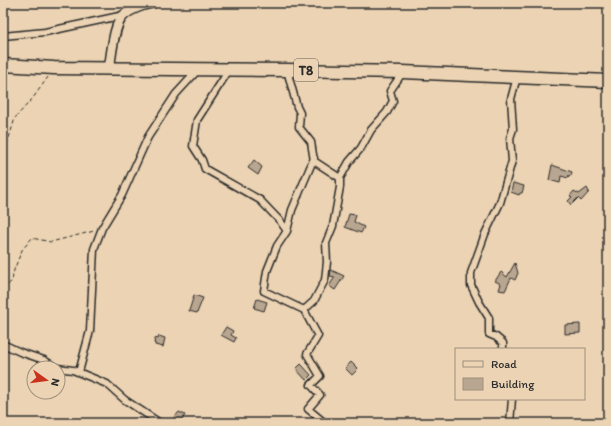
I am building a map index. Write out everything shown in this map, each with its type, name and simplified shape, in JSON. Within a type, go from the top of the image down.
[{"type":"highway","name":"T8","points":[[3,65],[54,68],[403,72],[608,81]]},
{"type":"street","points":[[3,36],[45,32],[124,15],[152,3]]},
{"type":"street","points":[[109,68],[117,24],[124,15]]},
{"type":"street","points":[[79,372],[90,331],[94,249],[102,228],[122,195],[148,137],[176,94],[198,70]]},
{"type":"street","points":[[229,70],[198,120],[193,146],[202,160],[205,169],[260,200],[280,221],[287,231]]},
{"type":"street","points":[[287,70],[300,113],[299,126],[311,142],[314,161],[340,178]]},
{"type":"street","points":[[304,310],[314,301],[325,280],[327,262],[326,243],[333,226],[340,187],[340,178],[349,162],[361,148],[371,130],[387,112],[392,101],[390,91],[403,72]]},
{"type":"street","points":[[503,348],[503,343],[496,337],[489,334],[489,318],[471,285],[472,273],[485,234],[500,203],[512,161],[510,138],[513,129],[511,99],[517,77]]},
{"type":"street","points":[[314,158],[292,210],[287,231],[277,246],[267,271],[264,291],[304,310],[318,336],[307,354],[320,376],[311,385],[320,395],[308,409],[324,420],[325,423]]},
{"type":"street","points":[[3,344],[20,352],[44,360],[57,368],[79,372],[107,384],[125,400],[160,423]]},
{"type":"street","points":[[510,423],[512,400]]},
{"type":"path","points":[[3,158],[15,118],[33,98],[54,68]]},
{"type":"path","points":[[3,289],[12,281],[14,270],[22,250],[32,238],[51,242],[102,228]]},
{"type":"building","points":[[254,160],[262,167],[258,175],[248,168]]},
{"type":"building","points":[[552,165],[572,172],[571,176],[569,175],[568,178],[561,176],[560,183],[549,180]]},
{"type":"building","points":[[513,183],[524,186],[522,193],[519,195],[511,192]]},
{"type":"building","points":[[587,188],[589,192],[581,201],[578,198],[571,205],[568,201],[572,197],[570,196],[574,191],[579,194]]},
{"type":"building","points":[[349,214],[356,215],[354,222],[364,227],[361,233],[345,227]]},
{"type":"building","points":[[515,263],[518,273],[515,280],[511,278],[505,291],[499,290],[501,284],[495,281],[501,272],[507,277]]},
{"type":"building","points":[[331,270],[344,276],[335,290],[329,286],[335,277],[330,276]]},
{"type":"building","points":[[194,295],[203,298],[197,313],[189,311]]},
{"type":"building","points":[[257,299],[267,302],[264,311],[254,308]]},
{"type":"building","points":[[580,324],[580,333],[565,334],[565,325]]},
{"type":"building","points":[[226,327],[233,331],[231,335],[236,338],[234,342],[221,335]]},
{"type":"building","points":[[159,336],[165,338],[163,347],[155,345],[154,343],[155,338],[158,339]]},
{"type":"building","points":[[351,362],[358,369],[352,375],[345,368]]},
{"type":"building","points":[[301,364],[311,375],[306,380],[296,369]]},
{"type":"building","points":[[179,412],[185,415],[182,420],[185,423],[178,423],[173,419]]}]
